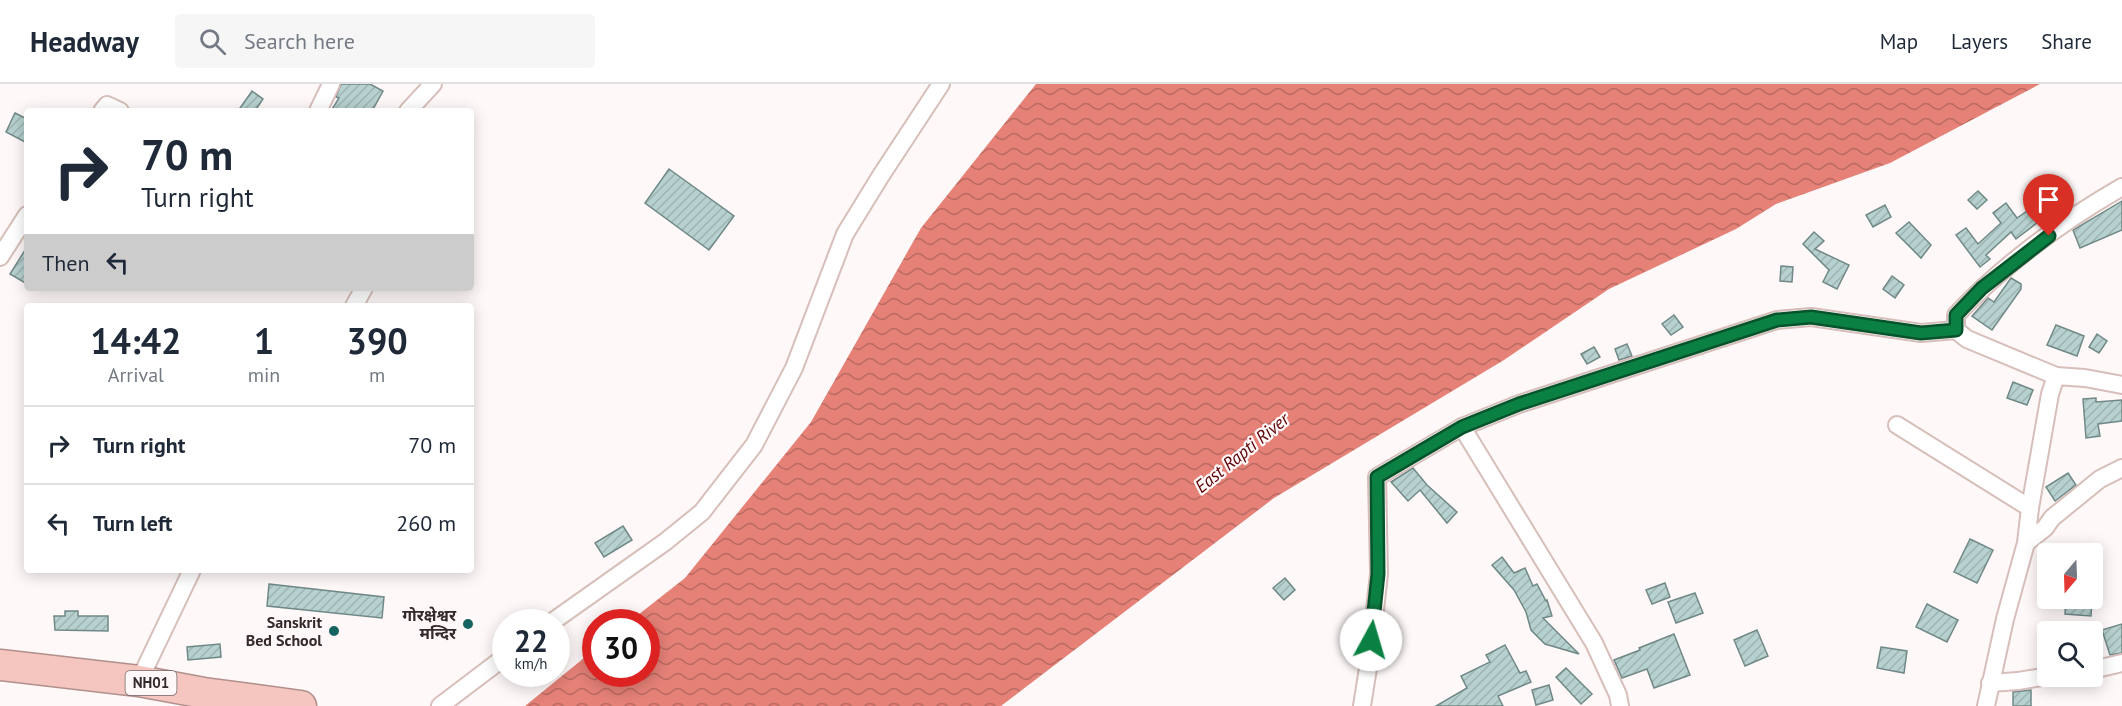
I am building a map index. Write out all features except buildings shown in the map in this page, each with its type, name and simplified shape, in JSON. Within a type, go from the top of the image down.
[{"type":"highway","name":"NH01","points":[[0,665],[139,681],[203,700],[301,706]]},
{"type":"street","points":[[319,108],[331,84]]},
{"type":"street","points":[[411,108],[433,84]]},
{"type":"street","points":[[570,609],[702,512],[754,445],[794,368],[845,234],[941,84]]},
{"type":"street","points":[[1956,330],[1956,315],[1982,288],[2083,210],[2122,187]]},
{"type":"street","points":[[0,257],[24,219]]},
{"type":"street","points":[[1362,706],[1378,574],[1377,477],[1462,427],[1519,404],[1777,320],[1811,317],[1921,333],[1956,330],[1967,339],[2056,376],[2085,378],[2122,385]]},
{"type":"street","points":[[1986,706],[2005,619],[2026,543],[2050,394],[2056,376]]},
{"type":"street","points":[[1897,425],[2030,508]]},
{"type":"street","points":[[1462,427],[1594,643],[1618,695],[1620,706]]},
{"type":"street","points":[[2026,543],[2100,478],[2122,468]]},
{"type":"street","points":[[139,681],[191,573]]},
{"type":"street","points":[[2103,667],[2122,663]]},
{"type":"street","points":[[440,706],[492,667]]},
{"type":"street","points":[[1990,682],[2037,678]]},
{"type":"water","name":"East Rapti River","points":[[1036,84],[2040,84],[1890,163],[1776,204],[1736,229],[1609,289],[1504,360],[1274,498],[1001,706],[525,706],[548,687],[570,687],[570,669],[582,660],[582,687],[660,687],[660,609],[646,609],[685,578],[811,422],[921,228]]},
{"type":"place","name":"गोरक्षेश्वर मन्दिर","points":[[468,624]]},
{"type":"place","name":"Sanskrit Bed School","points":[[334,631]]},
{"type":"route","points":[[1371,640],[1378,574],[1377,477],[1462,427],[1519,404],[1777,320],[1811,317],[1921,333],[1956,330],[1956,315],[1982,288],[2049,236]]}]
